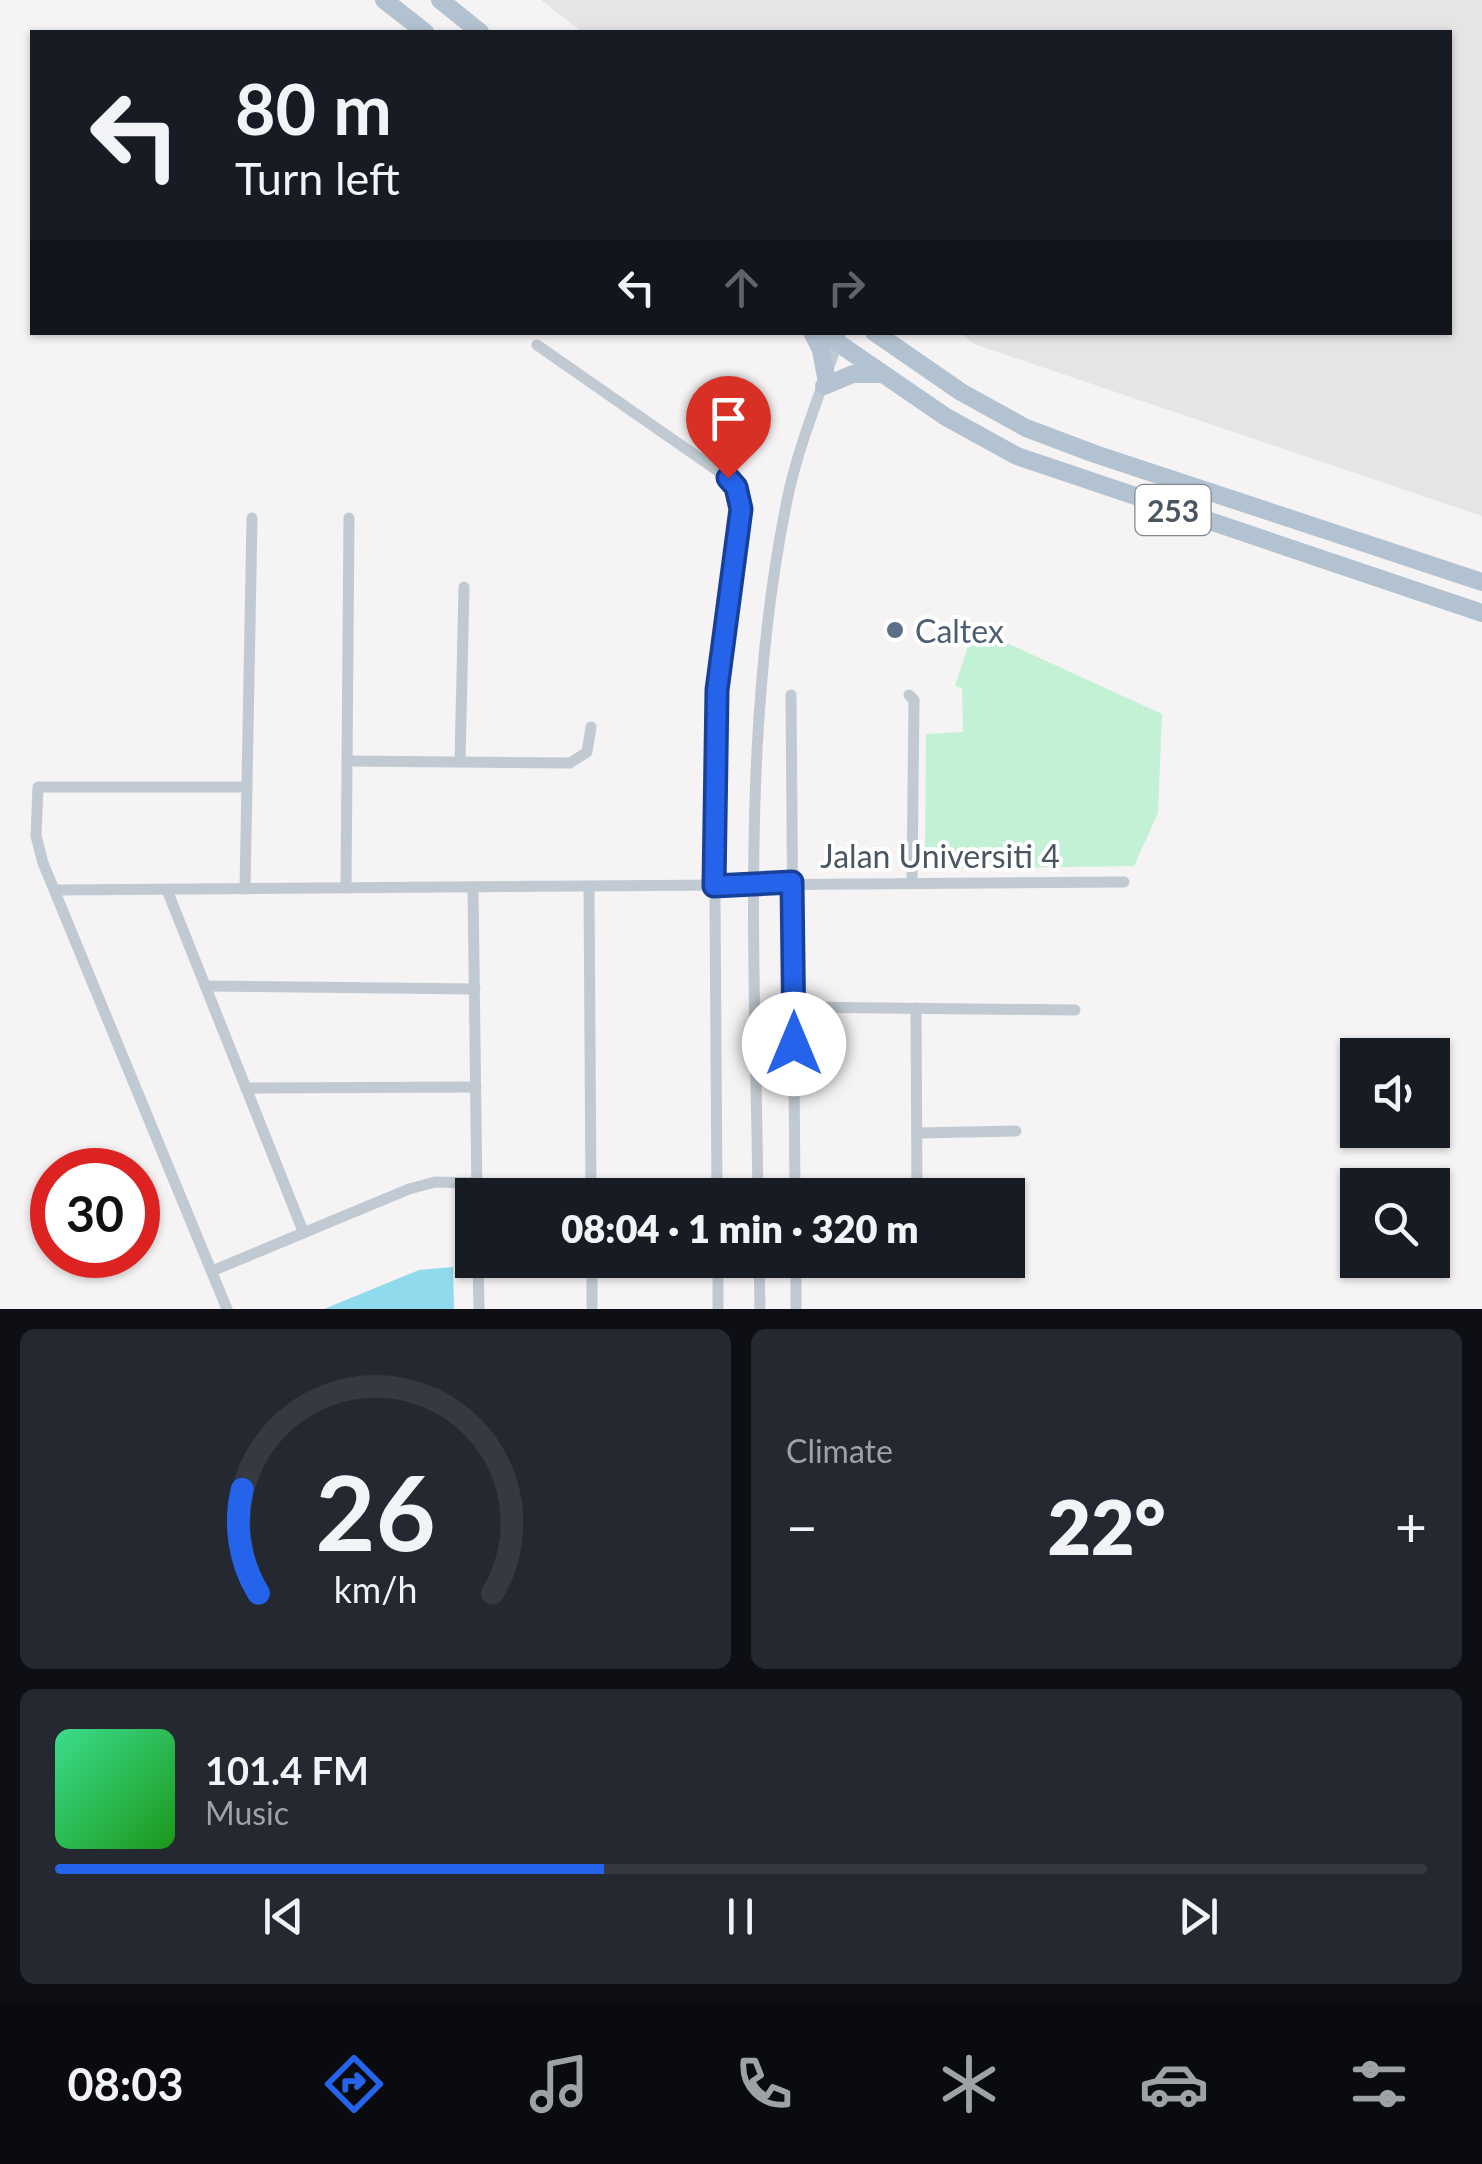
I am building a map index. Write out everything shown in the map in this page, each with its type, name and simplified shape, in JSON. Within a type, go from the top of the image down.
[{"type":"main road","points":[[384,0],[422,30]]},
{"type":"main road","points":[[440,0],[478,30]]},
{"type":"main road","points":[[814,335],[821,350],[825,382],[853,374],[878,374]]},
{"type":"main road","name":"253","points":[[878,335],[960,392],[1026,428],[1482,582]]},
{"type":"main road","points":[[887,335],[899,351]]},
{"type":"main road","name":"253","points":[[834,336],[878,374],[1017,456],[1482,614]]},
{"type":"street","points":[[758,1178],[758,729],[770,606],[790,488],[825,382],[834,336]]},
{"type":"street","points":[[537,345],[728,478],[740,497],[717,690],[717,1178]]},
{"type":"street","points":[[246,889],[252,518]]},
{"type":"street","points":[[346,888],[349,518]]},
{"type":"street","points":[[460,762],[464,587]]},
{"type":"street","points":[[791,694],[795,1178]]},
{"type":"street","points":[[909,695],[914,700],[912,882]]},
{"type":"street","points":[[347,760],[570,763],[587,752],[591,727]]},
{"type":"street","points":[[228,1309],[36,836],[38,787],[247,788]]},
{"type":"street","name":"Jalan Universiti 4","points":[[56,890],[1124,882]]},
{"type":"street","points":[[589,887],[591,1178]]},
{"type":"street","points":[[474,888],[477,1178]]},
{"type":"street","points":[[168,890],[303,1231]]},
{"type":"street","points":[[206,986],[475,989]]},
{"type":"street","points":[[794,1007],[1076,1010]]},
{"type":"street","points":[[916,1008],[917,1178]]},
{"type":"street","points":[[246,1088],[476,1086]]},
{"type":"street","points":[[916,1133],[1016,1131]]},
{"type":"street","points":[[212,1271],[424,1184],[455,1187]]},
{"type":"street","points":[[478,1278],[478,1309]]},
{"type":"street","points":[[592,1278],[592,1309]]},
{"type":"street","points":[[718,1278],[718,1309]]},
{"type":"street","points":[[759,1278],[760,1309]]},
{"type":"street","points":[[796,1278],[796,1309]]},
{"type":"shaded area","points":[[541,0],[1482,0],[1482,516],[974,344],[963,335],[1452,335],[1452,30],[579,30]]},
{"type":"green space","points":[[974,628],[1162,714],[1158,813],[1134,866],[933,869],[925,860],[926,734],[963,732],[962,688],[955,686]]},
{"type":"water","points":[[453,1267],[454,1309],[324,1309],[419,1270]]},
{"type":"place","name":"Caltex","points":[[895,630]]},
{"type":"route","points":[[728,478],[736,487],[741,509],[717,690],[714,886],[792,882],[794,1044]]}]
